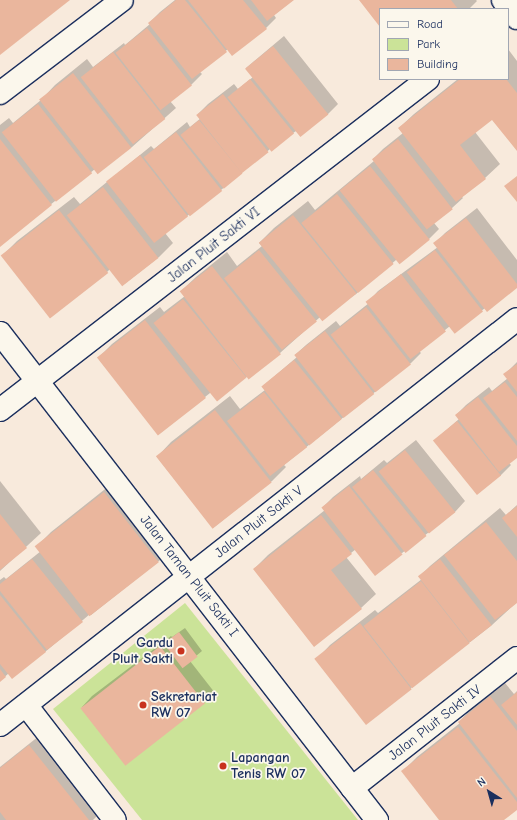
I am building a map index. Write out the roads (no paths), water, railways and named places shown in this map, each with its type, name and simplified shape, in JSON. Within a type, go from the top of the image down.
[{"type":"street","points":[[0,93],[122,0]]},
{"type":"street","name":"Jalan Pluit Sakti VI","points":[[0,410],[427,80]]},
{"type":"street","name":"Jalan Pluit Sakti V","points":[[0,725],[517,319]]},
{"type":"street","name":"Jalan Taman Pluit Sakti I","points":[[0,333],[377,820]]},
{"type":"street","name":"Jalan Pluit Sakti IV","points":[[352,788],[517,658]]},
{"type":"street","points":[[26,705],[115,820]]},
{"type":"place","name":"Gardu Pluit Sakti","points":[[181,651]]},
{"type":"place","name":"Sekretariat RW 07","points":[[143,705]]},
{"type":"place","name":"Lapangan Tenis RW 07","points":[[223,766]]}]
